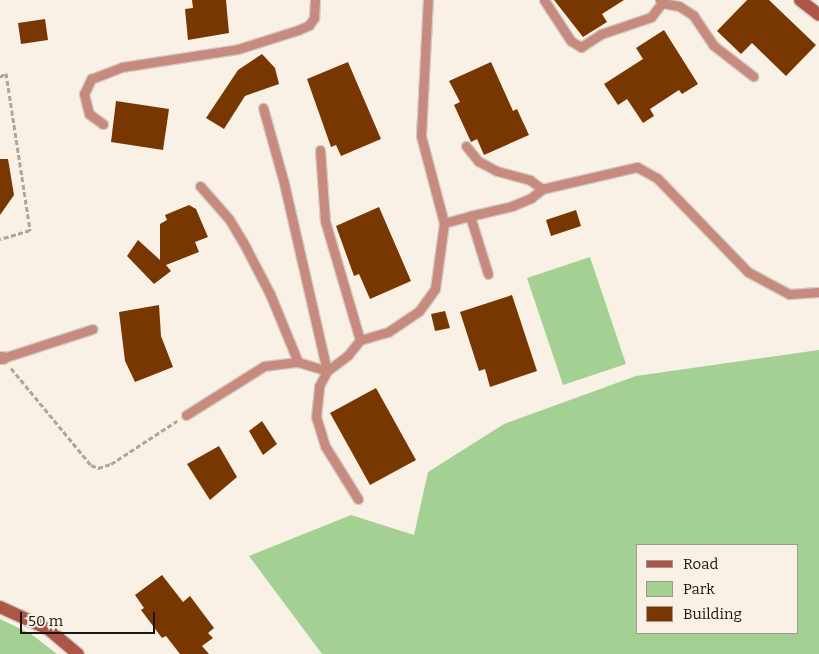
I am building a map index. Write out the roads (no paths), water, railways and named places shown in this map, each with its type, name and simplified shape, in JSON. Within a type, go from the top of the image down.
[{"type":"street","points":[[800,0],[819,15]]},
{"type":"street","points":[[0,607],[48,629],[78,654]]},
{"type":"lane","points":[[103,124],[89,114],[84,94],[91,79],[122,67],[238,50],[298,30],[309,25],[314,18],[315,0]]},
{"type":"lane","points":[[358,499],[325,446],[316,417],[318,386],[326,371],[348,355],[360,340],[388,332],[419,311],[435,289],[444,224],[421,136],[428,0]]},
{"type":"lane","points":[[544,0],[571,41],[581,47],[600,34],[651,17],[661,2],[680,6],[692,15],[713,45],[753,76]]},
{"type":"lane","points":[[263,108],[284,183],[326,371]]},
{"type":"lane","points":[[466,146],[478,161],[497,171],[530,180],[542,189]]},
{"type":"lane","points":[[320,150],[325,221],[360,340]]},
{"type":"lane","points":[[444,224],[512,206],[542,189],[637,167],[647,170],[748,272],[789,294],[819,292]]},
{"type":"lane","points":[[200,186],[229,219],[243,242],[270,294],[298,362]]},
{"type":"lane","points":[[470,216],[488,274]]},
{"type":"lane","points":[[1,358],[92,329]]},
{"type":"lane","points":[[186,415],[264,366],[298,362],[326,371]]}]
